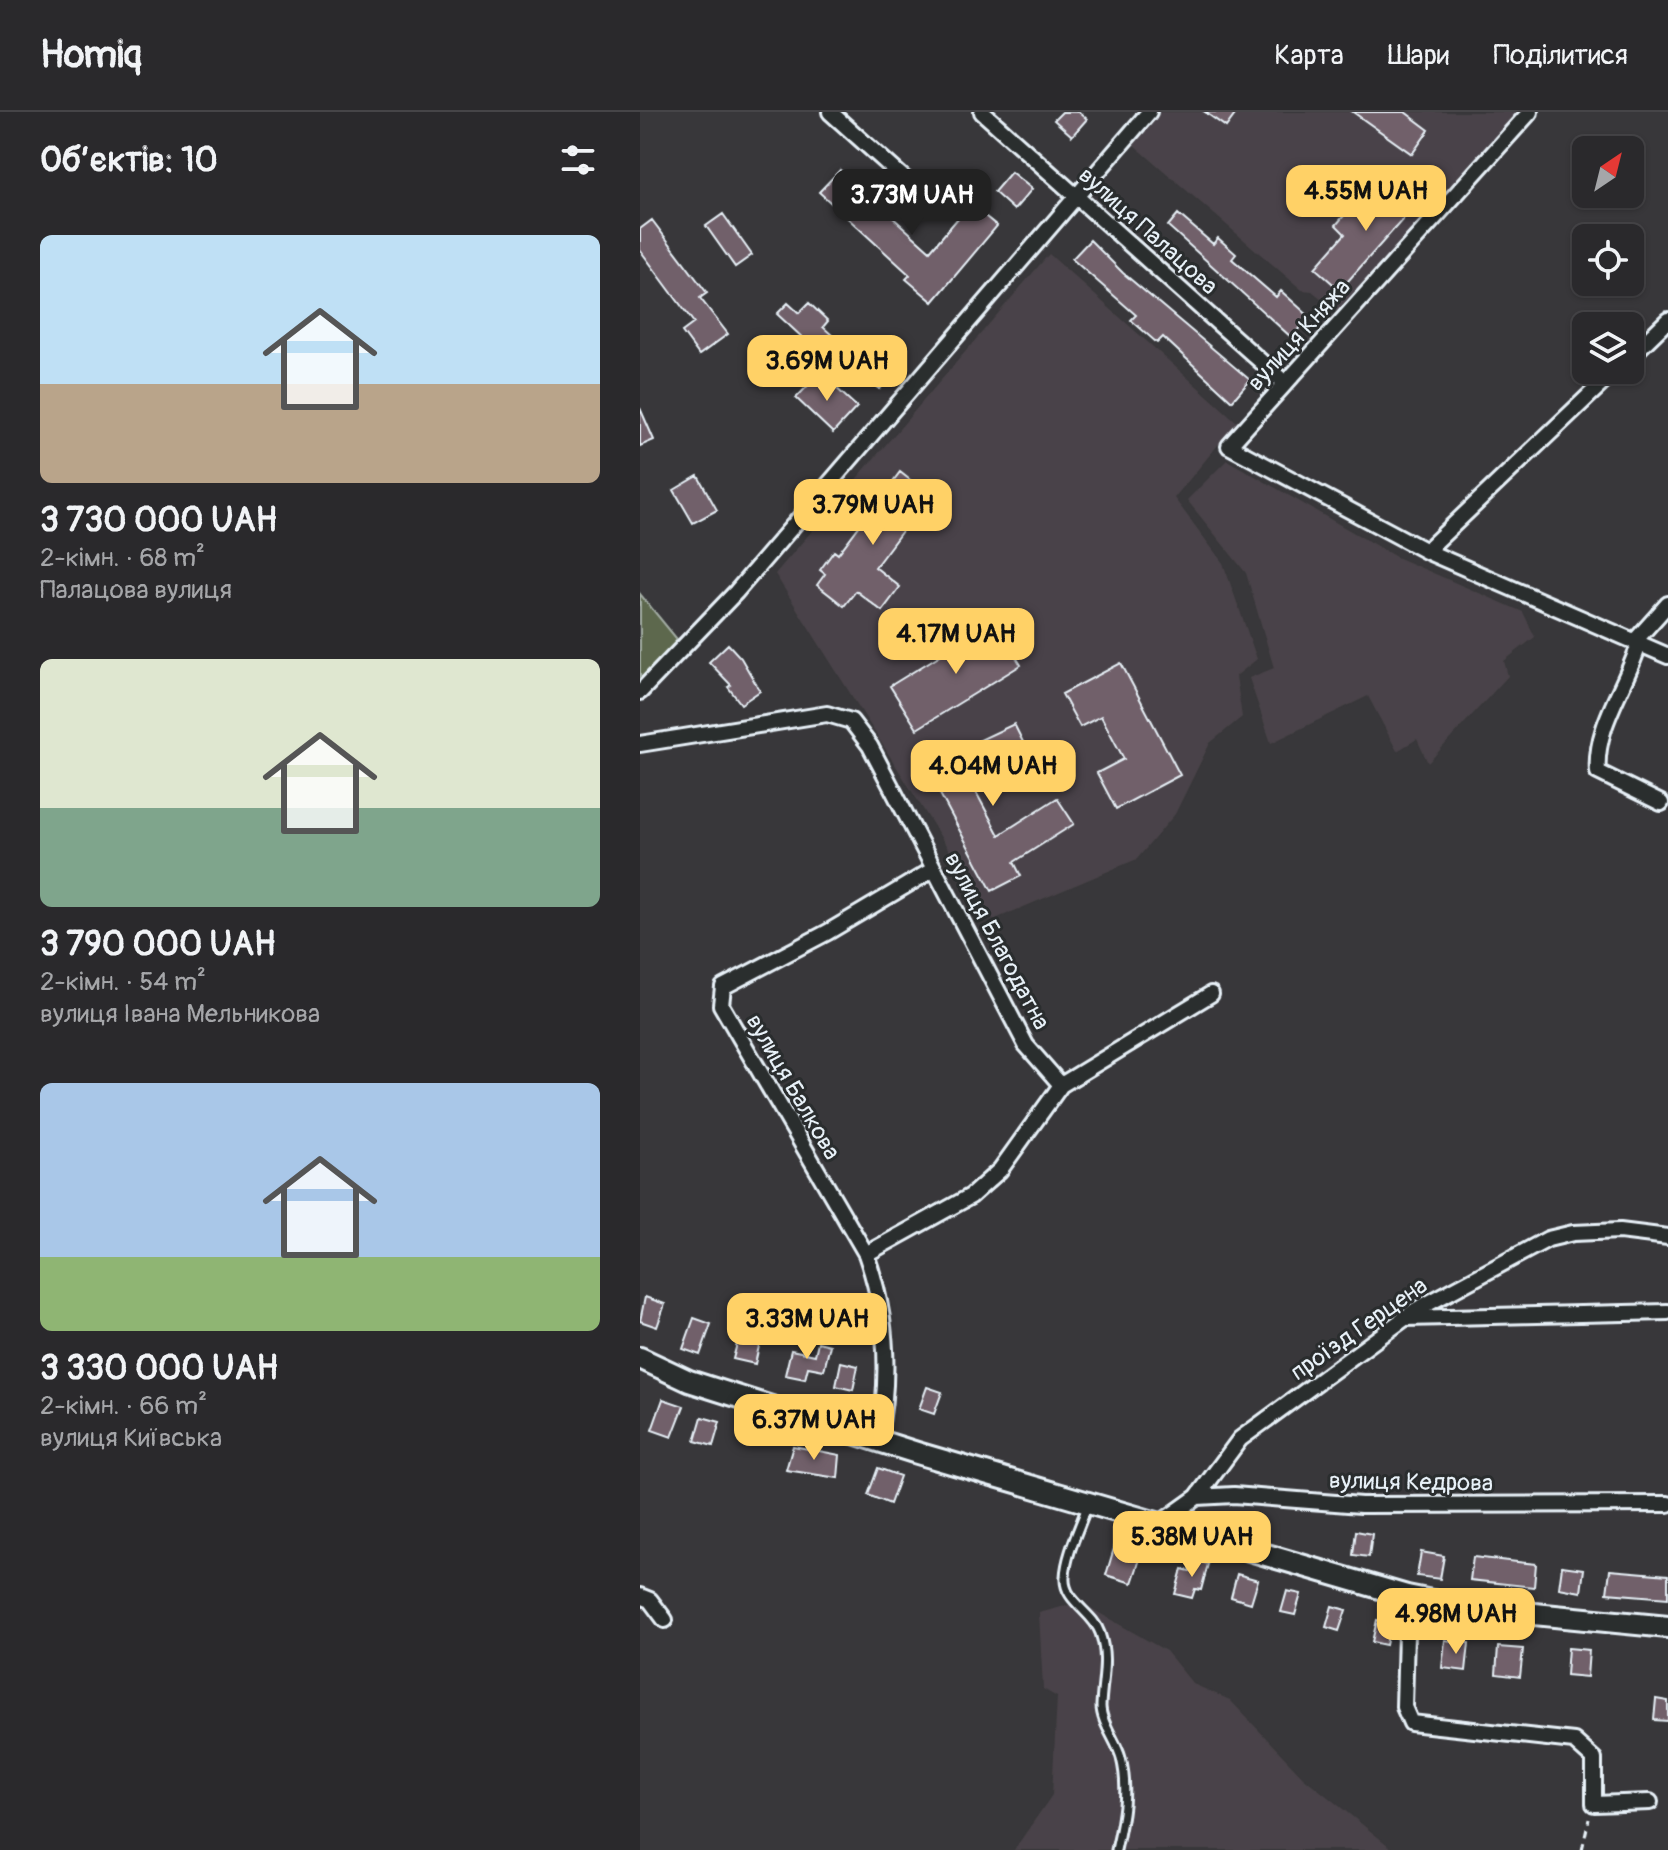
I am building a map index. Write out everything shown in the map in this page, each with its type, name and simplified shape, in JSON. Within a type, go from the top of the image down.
[{"type":"main road","points":[[640,1358],[689,1381],[917,1453],[1407,1596],[1462,1607],[1668,1627]]},
{"type":"street","points":[[830,112],[908,182]]},
{"type":"street","name":"вулиця Палацова","points":[[982,112],[1285,383]]},
{"type":"street","points":[[640,692],[685,649],[1149,112]]},
{"type":"street","name":"вулиця Княжа","points":[[1426,551],[1229,446],[1530,112]]},
{"type":"street","points":[[1644,343],[1668,320]]},
{"type":"street","points":[[1601,384],[1426,551],[1668,656]]},
{"type":"street","points":[[1661,803],[1598,772],[1596,753],[1636,643],[1668,604]]},
{"type":"street","name":"вулиця Благодатна","points":[[640,744],[827,714],[851,721],[870,746],[1026,1045],[1061,1085]]},
{"type":"street","name":"вулиця Балкова","points":[[878,1439],[886,1400],[886,1355],[879,1290],[866,1254],[736,1031],[719,996],[723,987],[828,932],[934,869]]},
{"type":"street","points":[[866,1254],[971,1196],[1000,1170],[1061,1085],[1211,994]]},
{"type":"street","name":"проїзд Герцена","points":[[1197,1497],[1240,1439],[1405,1318],[1548,1239],[1573,1233],[1620,1231],[1668,1237]]},
{"type":"street","points":[[1405,1318],[1668,1312]]},
{"type":"street","name":"вулиця Кедрова","points":[[1197,1497],[1234,1495],[1361,1505],[1668,1504]]},
{"type":"street","points":[[1162,1522],[1197,1497]]},
{"type":"street","points":[[640,1596],[650,1600],[665,1620]]},
{"type":"street","points":[[1407,1596],[1404,1707],[1411,1723],[1574,1741],[1594,1759],[1594,1804],[1650,1802]]},
{"type":"lane","points":[[1088,1502],[1065,1578],[1070,1596],[1099,1629],[1103,1645],[1107,1674],[1101,1709],[1121,1757],[1124,1776],[1125,1807],[1116,1850]]},
{"type":"path","points":[[1582,1850],[1594,1804]]},
{"type":"shaded area","points":[[1158,112],[1520,112],[1338,312],[1312,291],[1302,290],[1134,145]]},
{"type":"shaded area","points":[[1049,254],[1237,422],[1174,498],[1223,563],[1257,659],[1236,676],[1242,717],[1210,743],[1175,814],[1137,859],[993,920],[775,574]]},
{"type":"shaded area","points":[[1227,460],[1396,557],[1523,612],[1535,637],[1504,661],[1508,676],[1428,763],[1417,739],[1397,751],[1368,696],[1271,743],[1249,678],[1274,668],[1246,573],[1187,500]]},
{"type":"shaded area","points":[[1080,1602],[1166,1651],[1193,1684],[1230,1700],[1303,1777],[1394,1850],[1014,1850],[1052,1795],[1057,1697],[1043,1689],[1039,1613]]},
{"type":"green space","points":[[640,594],[685,649],[640,692]]},
{"type":"building","points":[[1062,112],[1079,112],[1087,119],[1072,136],[1054,120]]},
{"type":"building","points":[[1205,112],[1237,112],[1226,127]]},
{"type":"building","points":[[1353,112],[1405,112],[1429,130],[1412,154]]},
{"type":"building","points":[[840,170],[930,251],[970,204],[997,226],[933,302],[906,279],[910,275],[819,192]]},
{"type":"building","points":[[1011,172],[1032,189],[1014,210],[994,192]]},
{"type":"building","points":[[1394,179],[1419,201],[1340,290],[1315,268],[1345,234],[1336,225],[1353,205],[1363,214]]},
{"type":"building","points":[[723,214],[752,255],[735,267],[706,226]]},
{"type":"building","points":[[1178,214],[1213,244],[1218,238],[1236,254],[1232,259],[1276,297],[1281,291],[1310,317],[1291,337],[1168,226]]},
{"type":"building","points":[[652,220],[707,293],[700,298],[728,334],[699,355],[682,332],[694,323],[640,250],[640,229]]},
{"type":"building","points":[[1090,240],[1123,273],[1250,380],[1232,401],[1163,337],[1157,343],[1131,320],[1136,315],[1072,259]]},
{"type":"building","points":[[788,303],[799,313],[809,303],[828,321],[823,327],[833,336],[818,352],[777,314]]},
{"type":"building","points":[[870,352],[876,357],[879,354],[896,368],[880,389],[856,370]]},
{"type":"building","points":[[820,373],[857,407],[833,433],[796,398]]},
{"type":"building","points":[[640,408],[654,440],[640,446]]},
{"type":"building","points":[[900,472],[929,495],[875,567],[900,587],[882,611],[856,591],[844,606],[817,585],[825,574],[820,570],[834,551],[838,554]]},
{"type":"building","points":[[698,476],[717,510],[693,523],[674,490]]},
{"type":"building","points":[[994,622],[1021,665],[917,729],[890,686]]},
{"type":"building","points":[[728,644],[741,658],[760,691],[741,704],[728,687],[731,685],[709,662]]},
{"type":"building","points":[[1121,663],[1180,775],[1116,809],[1097,773],[1124,759],[1101,716],[1080,727],[1062,694]]},
{"type":"building","points":[[1014,724],[1027,750],[969,779],[999,835],[1057,798],[1074,824],[1014,862],[1021,876],[992,891],[925,766]]},
{"type":"building","points":[[645,1297],[665,1304],[657,1327],[640,1321]]},
{"type":"building","points":[[694,1318],[711,1324],[700,1355],[683,1349]]},
{"type":"building","points":[[740,1332],[761,1337],[755,1364],[733,1359]]},
{"type":"building","points":[[818,1342],[830,1345],[824,1370],[808,1367],[805,1379],[785,1375],[791,1350],[815,1355]]},
{"type":"building","points":[[841,1362],[858,1366],[853,1390],[836,1386]]},
{"type":"building","points":[[927,1387],[942,1392],[934,1414],[919,1409]]},
{"type":"building","points":[[663,1399],[684,1406],[672,1437],[652,1430]]},
{"type":"building","points":[[702,1417],[720,1422],[713,1446],[695,1441]]},
{"type":"building","points":[[793,1446],[840,1455],[838,1478],[786,1470]]},
{"type":"building","points":[[878,1468],[900,1476],[890,1504],[868,1495]]},
{"type":"building","points":[[1356,1531],[1372,1534],[1369,1557],[1353,1555]]},
{"type":"building","points":[[1115,1545],[1142,1553],[1132,1583],[1106,1575]]},
{"type":"building","points":[[1421,1552],[1444,1556],[1440,1579],[1417,1576]]},
{"type":"building","points":[[1473,1557],[1536,1564],[1534,1587],[1470,1580]]},
{"type":"building","points":[[1192,1560],[1208,1564],[1201,1590],[1195,1589],[1192,1598],[1175,1594],[1182,1569],[1190,1571]]},
{"type":"building","points":[[1562,1566],[1584,1569],[1581,1592],[1559,1588]]},
{"type":"building","points":[[1610,1570],[1668,1575],[1668,1598],[1607,1593]]},
{"type":"building","points":[[1237,1574],[1258,1580],[1251,1603],[1231,1597]]},
{"type":"building","points":[[1287,1591],[1301,1594],[1295,1615],[1281,1612]]},
{"type":"building","points":[[1332,1606],[1346,1610],[1339,1631],[1326,1627]]},
{"type":"building","points":[[1377,1620],[1391,1623],[1386,1645],[1372,1642]]},
{"type":"building","points":[[1445,1640],[1469,1643],[1466,1671],[1442,1668]]},
{"type":"building","points":[[1498,1647],[1523,1649],[1520,1677],[1496,1674]]},
{"type":"building","points":[[1568,1648],[1589,1650],[1587,1677],[1566,1675]]},
{"type":"building","points":[[1656,1699],[1668,1701],[1668,1721],[1654,1720]]}]
